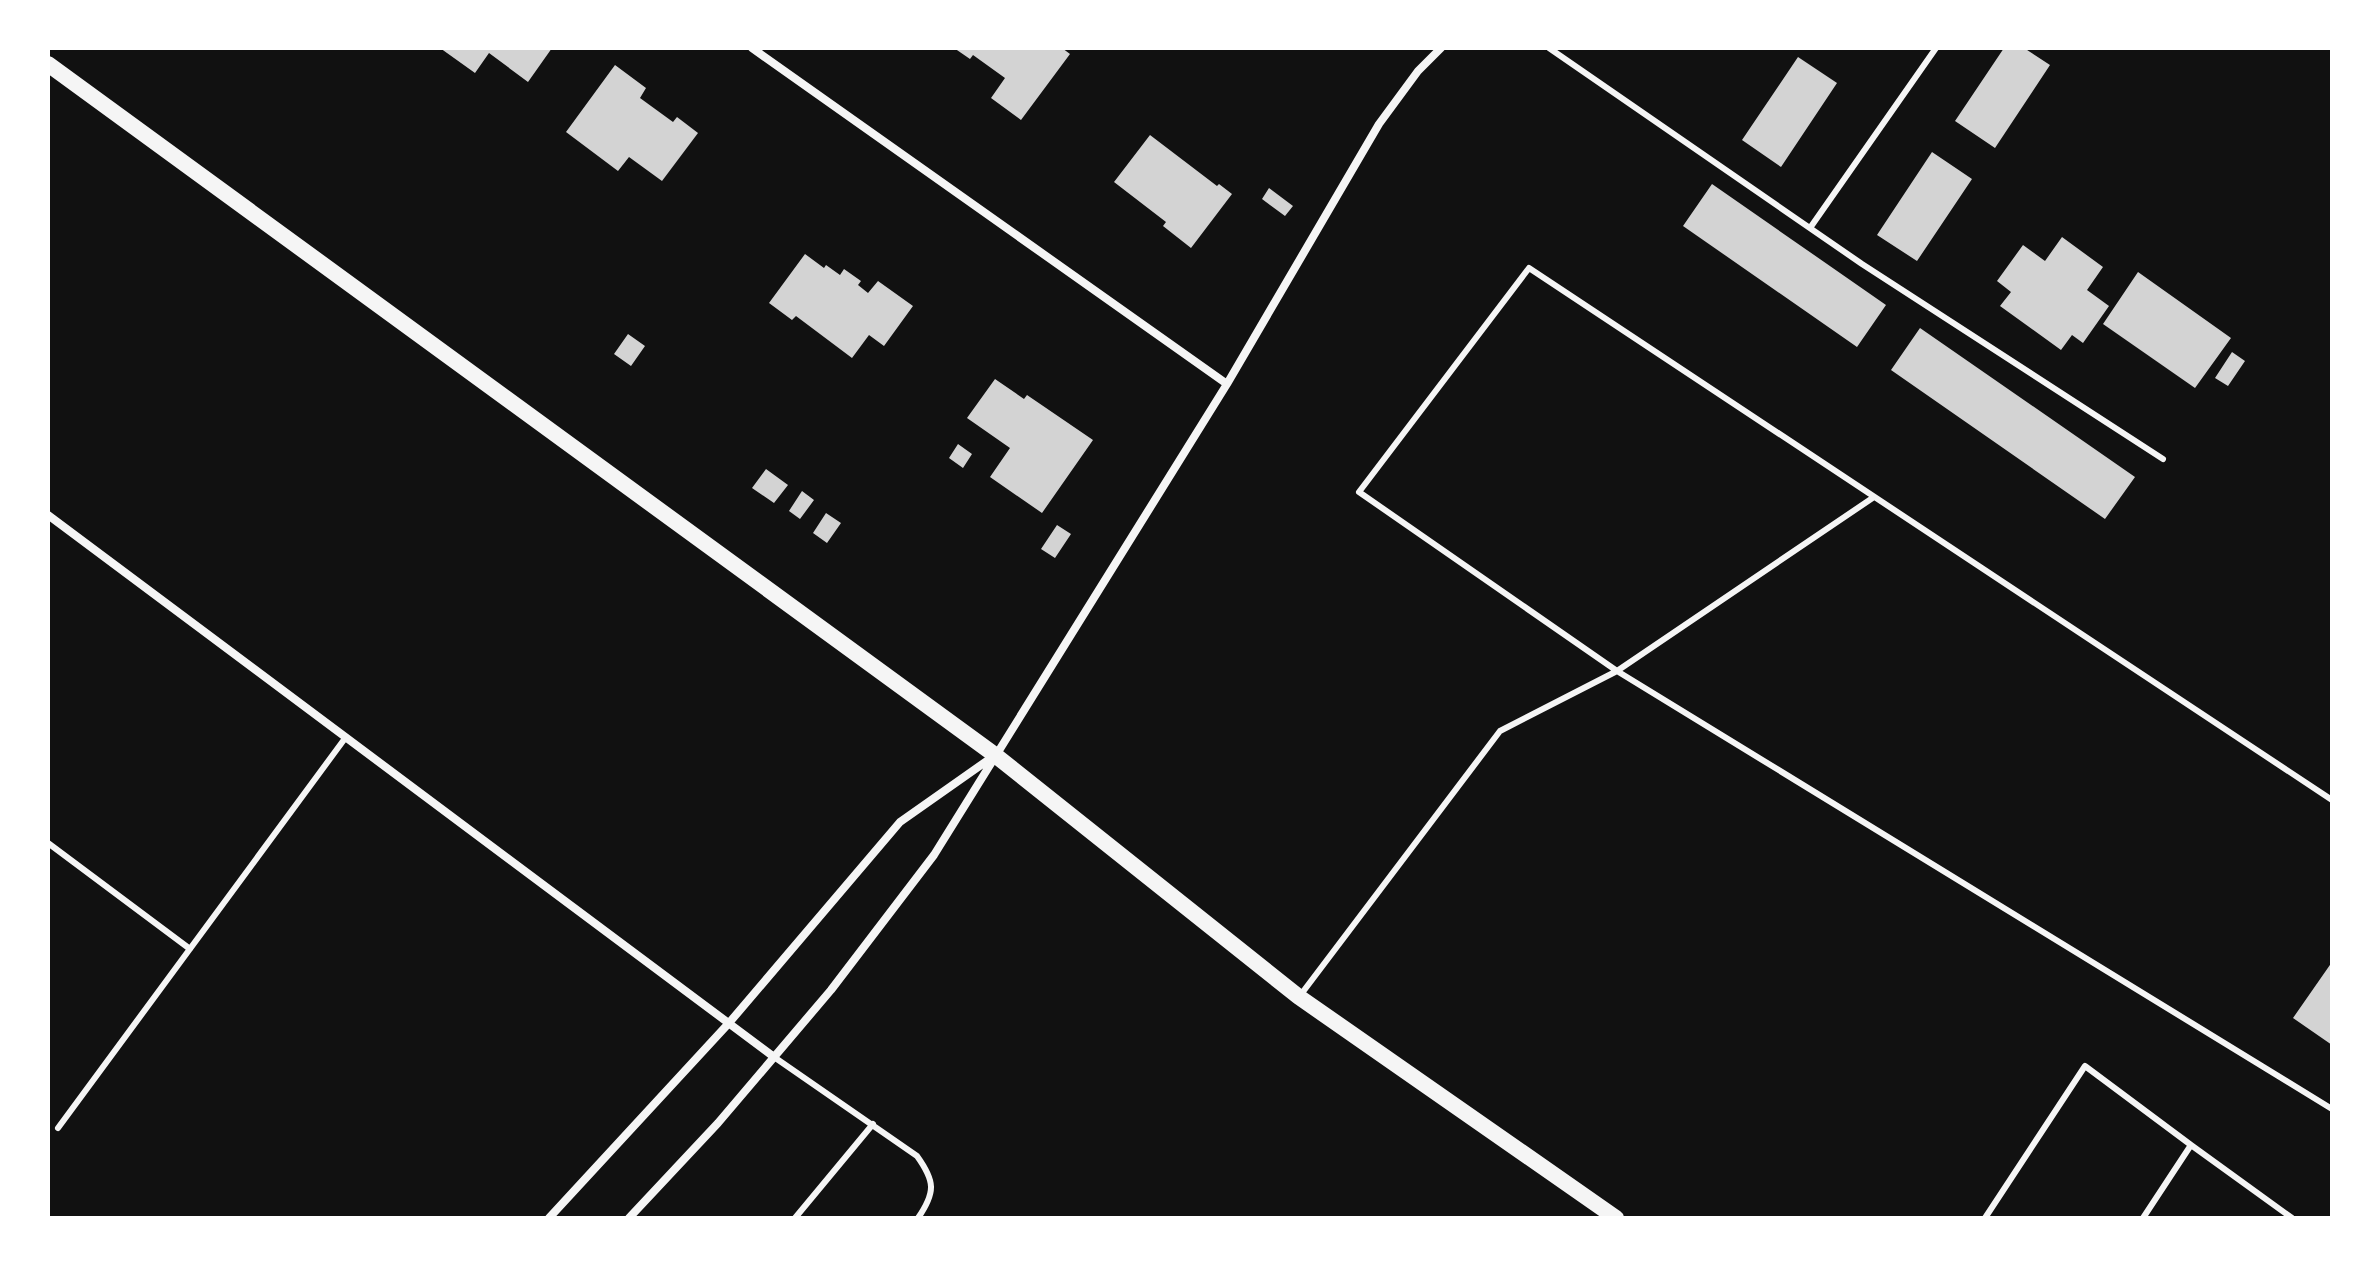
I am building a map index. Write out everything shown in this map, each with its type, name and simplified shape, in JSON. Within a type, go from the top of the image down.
[{"type":"main road","points":[[48,64],[995,755],[1299,997],[1616,1218]]},
{"type":"street","points":[[752,48],[1227,384]]},
{"type":"street","points":[[629,1218],[718,1123],[831,990],[934,855],[1227,384],[1379,124],[1418,71],[1441,48]]},
{"type":"street","points":[[48,515],[774,1057]]},
{"type":"street","points":[[549,1218],[729,1023],[900,822],[995,755]]},
{"type":"lane","points":[[1549,48],[1810,228],[2163,459]]},
{"type":"lane","points":[[1810,228],[1936,48]]},
{"type":"lane","points":[[2332,800],[1529,268],[1359,492],[1617,671],[2332,1109]]},
{"type":"lane","points":[[1299,997],[1500,731],[1617,671],[1874,497]]},
{"type":"lane","points":[[58,1128],[346,737]]},
{"type":"lane","points":[[48,843],[190,949]]},
{"type":"lane","points":[[774,1057],[917,1156],[931,1175],[930,1200],[918,1218]]},
{"type":"lane","points":[[1985,1218],[2085,1066],[2292,1218]]},
{"type":"lane","points":[[795,1218],[873,1124]]},
{"type":"lane","points":[[2143,1218],[2191,1145]]},
{"type":"building","points":[[440,48],[552,48],[528,82],[489,53],[475,73]]},
{"type":"building","points":[[954,48],[1062,48],[1070,54],[1021,120],[991,98],[1005,78],[973,55],[970,59]]},
{"type":"building","points":[[2004,48],[2024,48],[2050,65],[1995,148],[1955,121]]},
{"type":"building","points":[[1798,57],[1837,83],[1781,167],[1742,140]]},
{"type":"building","points":[[615,65],[646,88],[640,98],[673,122],[677,117],[698,133],[662,181],[629,157],[618,171],[566,132]]},
{"type":"building","points":[[1150,135],[1232,194],[1191,248],[1163,226],[1166,222],[1114,182]]},
{"type":"building","points":[[1932,152],[1972,179],[1917,261],[1877,235]]},
{"type":"building","points":[[1712,184],[1886,305],[1857,347],[1683,226]]},
{"type":"building","points":[[1269,188],[1293,206],[1285,216],[1262,199]]},
{"type":"building","points":[[2062,237],[2103,267],[2087,290],[2109,306],[2083,343],[2072,335],[2061,350],[2000,306],[2011,292],[1997,281],[2023,245],[2045,261]]},
{"type":"building","points":[[805,254],[840,275],[844,269],[861,281],[858,285],[868,293],[878,281],[913,306],[884,346],[869,335],[852,358],[796,316],[792,320],[769,303]]},
{"type":"building","points":[[2138,272],[2231,338],[2195,388],[2103,324]]},
{"type":"building","points":[[1920,328],[2135,477],[2105,519],[1891,370]]},
{"type":"building","points":[[628,334],[645,346],[631,366],[614,354]]},
{"type":"building","points":[[2232,352],[2245,361],[2228,386],[2215,378]]},
{"type":"building","points":[[995,379],[1024,399],[1027,395],[1093,440],[1042,513],[990,477],[1010,448],[967,418]]},
{"type":"building","points":[[958,444],[972,454],[963,468],[949,458]]},
{"type":"building","points":[[766,469],[788,485],[774,503],[752,488]]},
{"type":"building","points":[[802,491],[814,500],[800,519],[789,511]]},
{"type":"building","points":[[826,513],[841,523],[827,543],[813,533]]},
{"type":"building","points":[[1057,525],[1071,534],[1055,558],[1041,549]]},
{"type":"building","points":[[2332,962],[2332,1045],[2293,1018]]}]
